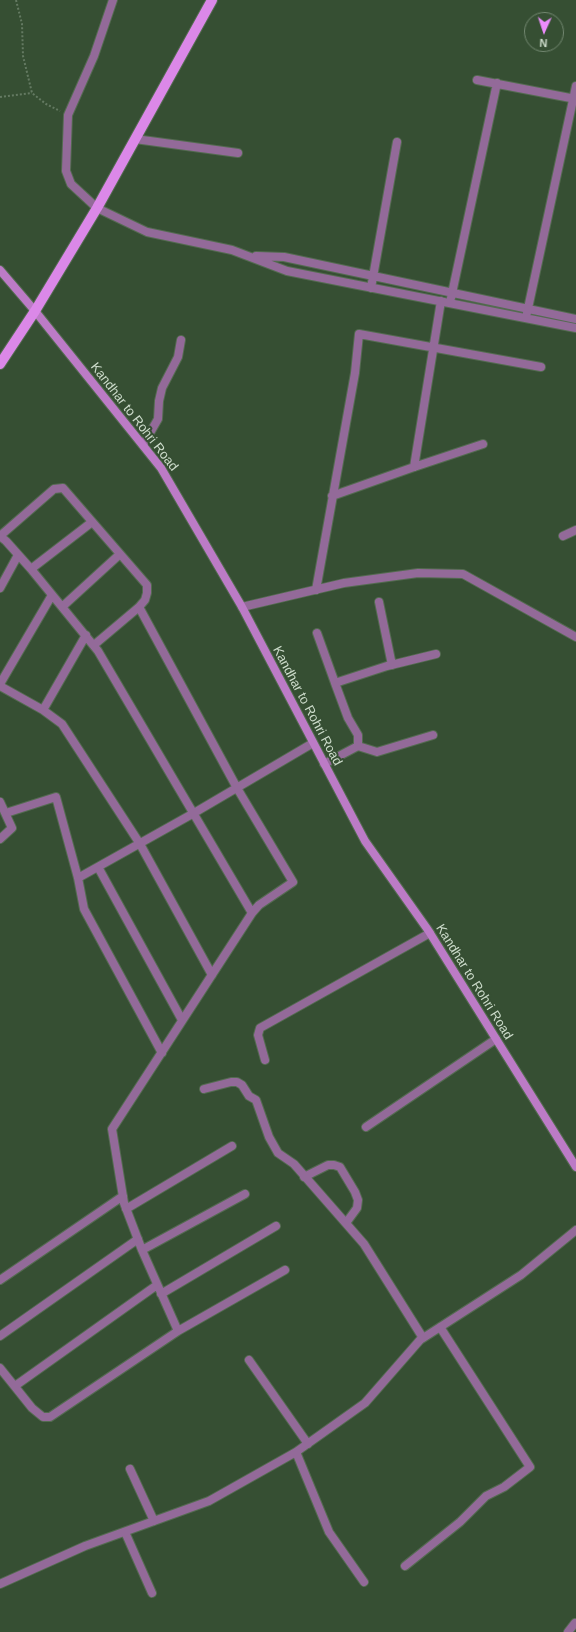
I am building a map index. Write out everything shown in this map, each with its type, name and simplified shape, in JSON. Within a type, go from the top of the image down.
[{"type":"main road","points":[[0,364],[35,311],[97,208],[212,0]]},
{"type":"street","points":[[114,0],[94,56],[68,115],[66,170],[70,184],[97,208],[147,232],[232,250],[287,271],[576,328]]},
{"type":"street","points":[[477,80],[575,99]]},
{"type":"street","points":[[450,303],[497,83]]},
{"type":"street","points":[[526,318],[575,99],[576,86]]},
{"type":"street","points":[[135,139],[238,153]]},
{"type":"street","points":[[371,288],[397,142]]},
{"type":"street","points":[[250,256],[284,257],[576,319]]},
{"type":"street","name":"Kandhar to Rohri Road","points":[[0,270],[35,311],[161,468],[242,608],[365,841],[430,933],[576,1167]]},
{"type":"street","points":[[414,467],[441,301]]},
{"type":"street","points":[[316,590],[355,373],[359,334],[541,367]]},
{"type":"street","points":[[143,445],[158,419],[159,401],[162,388],[178,357],[181,340]]},
{"type":"street","points":[[332,496],[483,444]]},
{"type":"street","points":[[94,645],[139,607],[145,600],[147,585],[63,488],[54,489],[0,536],[6,541],[94,645],[252,913]]},
{"type":"street","points":[[31,570],[92,522]]},
{"type":"street","points":[[563,536],[576,530]]},
{"type":"street","points":[[62,607],[120,554]]},
{"type":"street","points":[[0,588],[18,555]]},
{"type":"street","points":[[242,608],[344,583],[418,573],[463,574],[576,637]]},
{"type":"street","points":[[52,595],[0,685],[43,710],[62,724],[140,844],[212,975]]},
{"type":"street","points":[[379,602],[392,665]]},
{"type":"street","points":[[139,607],[237,788],[293,882],[259,905],[252,913],[112,1130],[126,1209],[156,1284],[178,1332]]},
{"type":"street","points":[[317,632],[348,718],[358,734],[358,746]]},
{"type":"street","points":[[43,710],[86,635]]},
{"type":"street","points":[[335,683],[392,665],[436,654]]},
{"type":"street","points":[[324,764],[358,746],[377,752],[433,735]]},
{"type":"street","points":[[78,878],[194,813],[313,743]]},
{"type":"street","points":[[6,813],[56,797],[78,878],[84,909],[162,1052]]},
{"type":"street","points":[[0,802],[12,828],[0,839]]},
{"type":"street","points":[[98,867],[182,1020]]},
{"type":"street","points":[[265,1060],[258,1035],[260,1028],[430,933]]},
{"type":"street","points":[[366,1127],[496,1039]]},
{"type":"street","points":[[204,1090],[231,1082],[237,1082],[242,1085],[249,1096],[256,1100],[269,1137],[278,1153],[294,1164],[364,1244],[423,1338]]},
{"type":"street","points":[[126,1209],[232,1146]]},
{"type":"street","points":[[304,1177],[328,1165],[340,1167],[358,1200],[357,1208],[346,1223]]},
{"type":"street","points":[[142,1250],[245,1194]]},
{"type":"street","points":[[0,1280],[123,1196]]},
{"type":"street","points":[[161,1294],[276,1226]]},
{"type":"street","points":[[0,1584],[85,1546],[209,1501],[296,1452],[365,1402],[423,1338],[521,1275],[576,1230]]},
{"type":"street","points":[[0,1336],[138,1239]]},
{"type":"street","points":[[0,1368],[32,1408],[43,1417],[50,1417],[178,1332],[285,1270]]},
{"type":"street","points":[[15,1386],[156,1284]]},
{"type":"street","points":[[405,1566],[460,1522],[486,1496],[504,1487],[530,1467],[440,1327]]},
{"type":"street","points":[[249,1360],[308,1444]]},
{"type":"street","points":[[296,1452],[329,1532],[364,1582]]},
{"type":"street","points":[[130,1469],[154,1521]]},
{"type":"street","points":[[125,1532],[152,1593]]},
{"type":"street","points":[[568,1632],[575,1623]]},
{"type":"path","points":[[16,0],[22,24],[23,56],[32,93],[46,104],[68,115]]},
{"type":"path","points":[[0,97],[32,93]]}]
